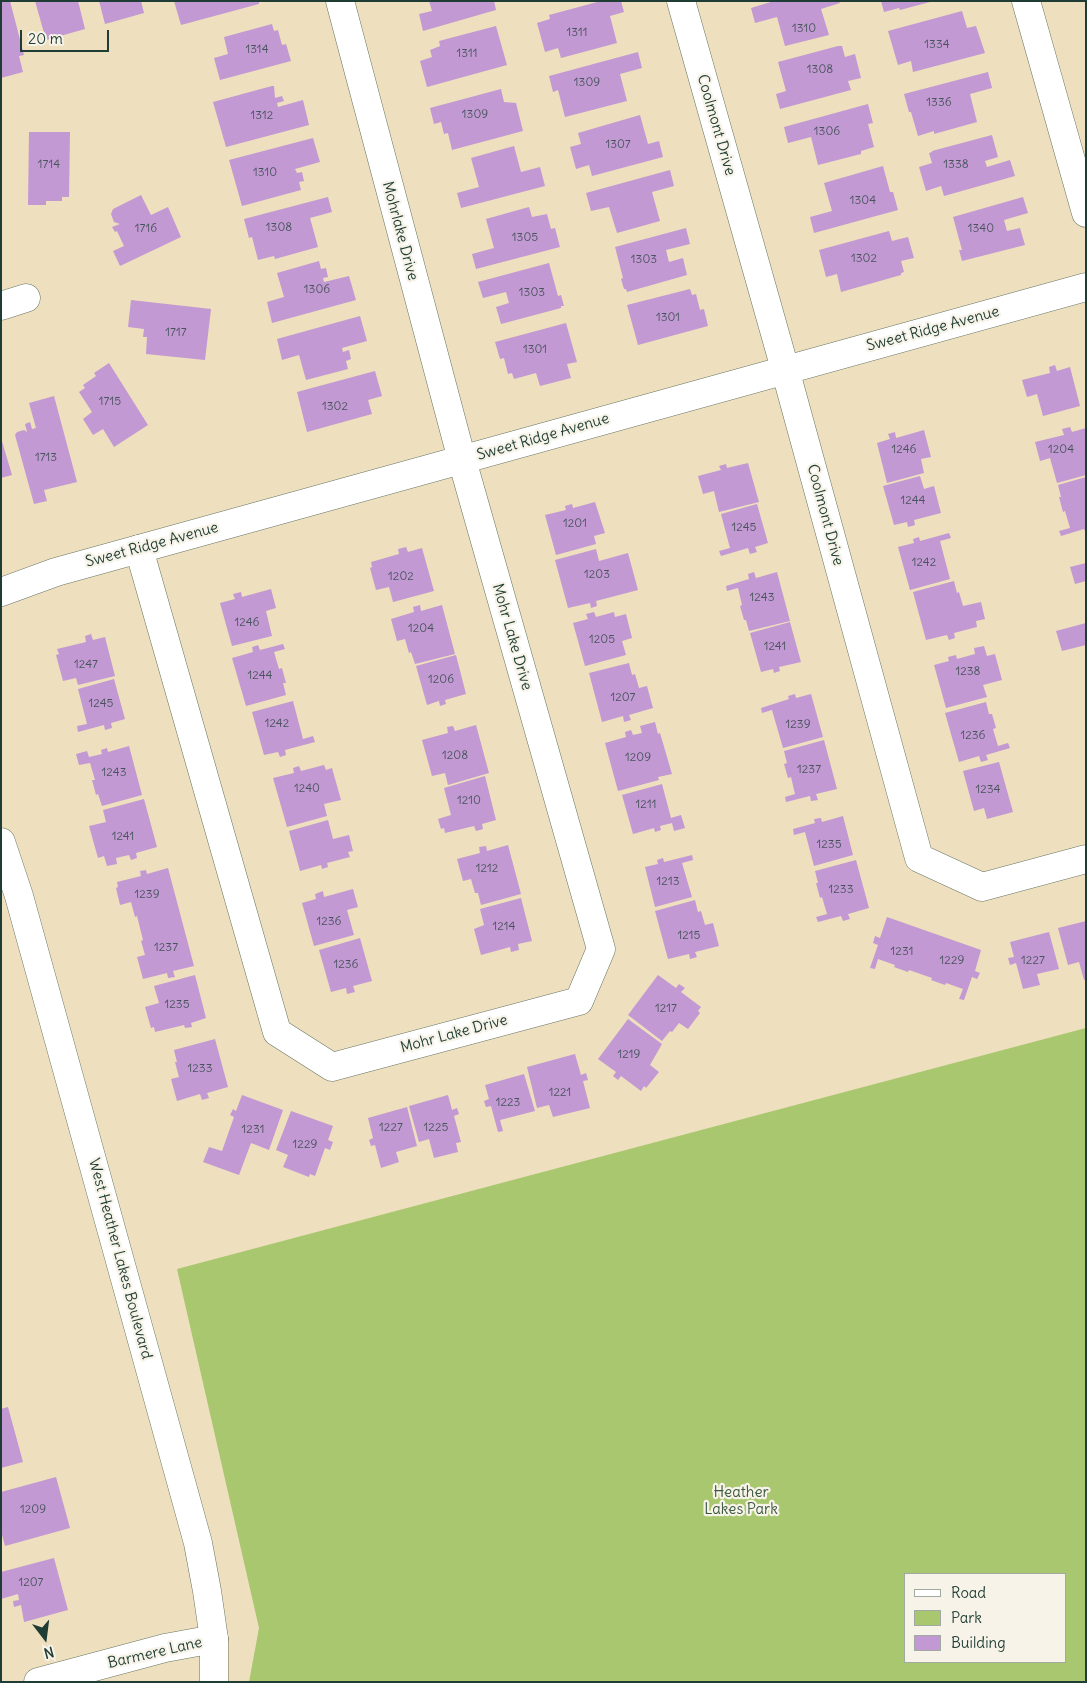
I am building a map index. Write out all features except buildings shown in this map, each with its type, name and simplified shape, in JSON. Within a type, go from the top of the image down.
[{"type":"street","name":"Mohrlake Drive","points":[[340,1],[462,460]]},
{"type":"street","name":"Coolmont Drive","points":[[681,1],[919,858],[982,887],[1086,859]]},
{"type":"street","points":[[1026,1],[1086,213]]},
{"type":"street","name":"Sweet Ridge Avenue","points":[[1,592],[56,572],[1086,287]]},
{"type":"street","name":"Mohr Lake Drive","points":[[139,549],[276,1032],[332,1067],[579,1001],[601,949],[462,460]]},
{"type":"street","name":"West Heather Lakes Boulevard","points":[[1,842],[19,896],[198,1543],[208,1591],[214,1639],[214,1682]]},
{"type":"street","name":"Barmere Lane","points":[[38,1682],[165,1648],[214,1639]]},
{"type":"green space","name":"Heather Lakes Park","points":[[1086,1028],[1086,1682],[249,1682],[259,1628],[177,1269]]}]
